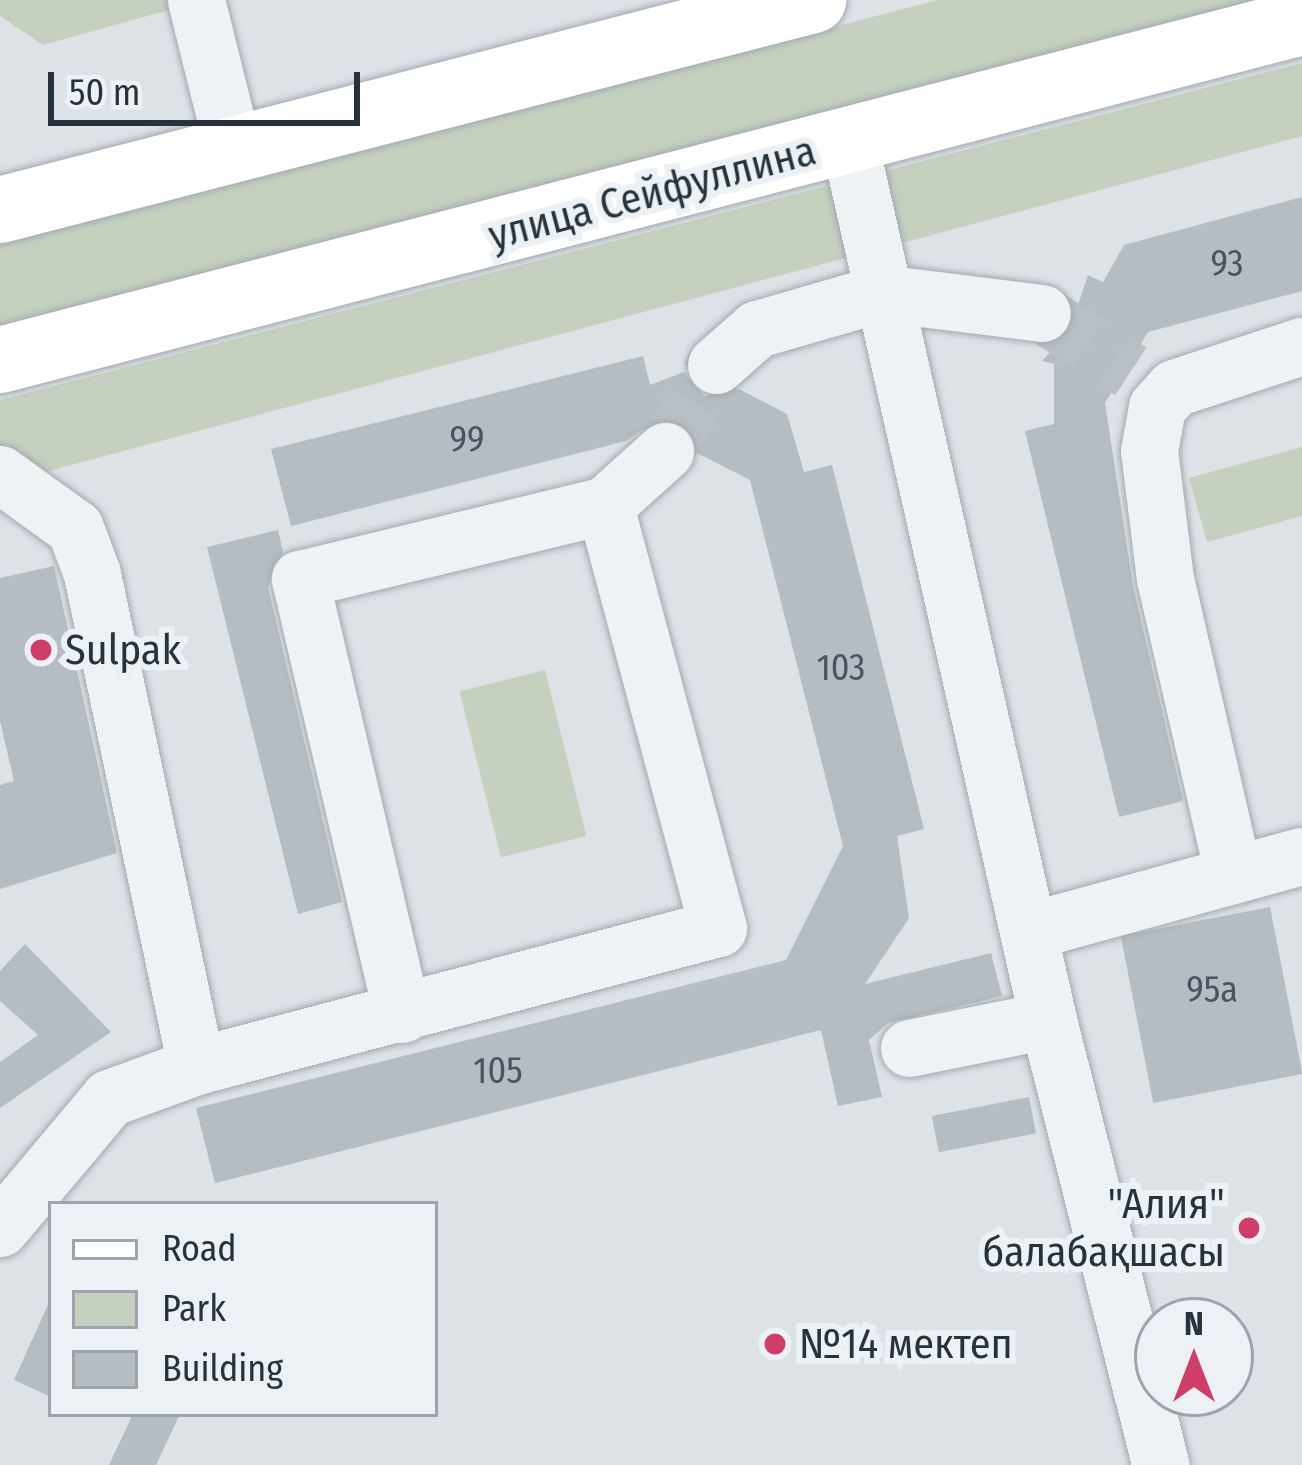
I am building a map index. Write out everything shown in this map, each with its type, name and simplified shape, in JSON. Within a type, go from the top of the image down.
[{"type":"main road","points":[[0,210],[813,0]]},
{"type":"main road","name":"улица Сейфуллина","points":[[0,360],[1302,22]]},
{"type":"street","points":[[196,0],[233,148]]},
{"type":"street","points":[[849,141],[1048,1020],[1161,1465]]},
{"type":"street","points":[[716,365],[757,329],[881,293],[1042,313]]},
{"type":"street","points":[[1233,873],[1165,578],[1144,389],[1302,346]]},
{"type":"street","points":[[403,1014],[300,579],[605,505],[665,451]]},
{"type":"street","points":[[0,474],[76,528],[92,574],[196,1066]]},
{"type":"street","points":[[0,1228],[109,1098],[196,1066],[718,928],[605,505]]},
{"type":"street","points":[[1029,931],[1302,856]]},
{"type":"street","points":[[909,1048],[1048,1020]]},
{"type":"green space","points":[[0,0],[186,0],[187,5],[43,45],[0,16]]},
{"type":"green space","points":[[938,0],[1301,0],[0,339],[0,241]]},
{"type":"green space","points":[[1302,63],[1302,136],[0,484],[0,400]]},
{"type":"green space","points":[[1302,447],[1302,516],[1207,542],[1189,478]]},
{"type":"green space","points":[[545,670],[586,836],[501,857],[460,691]]},
{"type":"building","points":[[1302,197],[1302,291],[1148,332],[1105,403],[1133,586],[1183,801],[1119,817],[1025,431],[1054,424],[1054,364],[1042,361],[1069,332],[1088,275],[1103,282],[1124,245]]},
{"type":"building","points":[[643,356],[650,385],[684,372],[704,396],[739,389],[787,414],[804,472],[832,465],[924,829],[897,836],[909,918],[865,984],[991,953],[1002,996],[888,1023],[869,1040],[882,1097],[838,1106],[821,1030],[215,1183],[196,1108],[786,960],[843,846],[750,480],[697,453],[689,428],[659,419],[626,441],[291,526],[271,449]]},
{"type":"building","points":[[278,530],[283,552],[268,587],[342,902],[298,914],[207,547]]},
{"type":"building","points":[[54,566],[117,853],[0,889],[0,785],[14,781],[0,721],[0,578]]},
{"type":"building","points":[[1270,907],[1302,1074],[1153,1103],[1121,936]]},
{"type":"building","points":[[25,944],[111,1032],[0,1108],[0,1062],[38,1035],[0,1001],[0,971]]},
{"type":"building","points":[[1029,1097],[1036,1133],[939,1152],[932,1116]]},
{"type":"building","points":[[48,1305],[48,1396],[14,1380]]},
{"type":"building","points":[[132,1417],[179,1417],[156,1465],[109,1465]]},
{"type":"tunnel","points":[[1042,313],[1131,371]]},
{"type":"tunnel","points":[[665,451],[716,365]]},
{"type":"place","name":"Sulpak","points":[[41,650]]},
{"type":"place","name":"\"Алия\" балабақшасы","points":[[1249,1228]]},
{"type":"place","name":"№14 мектеп","points":[[775,1344]]}]
